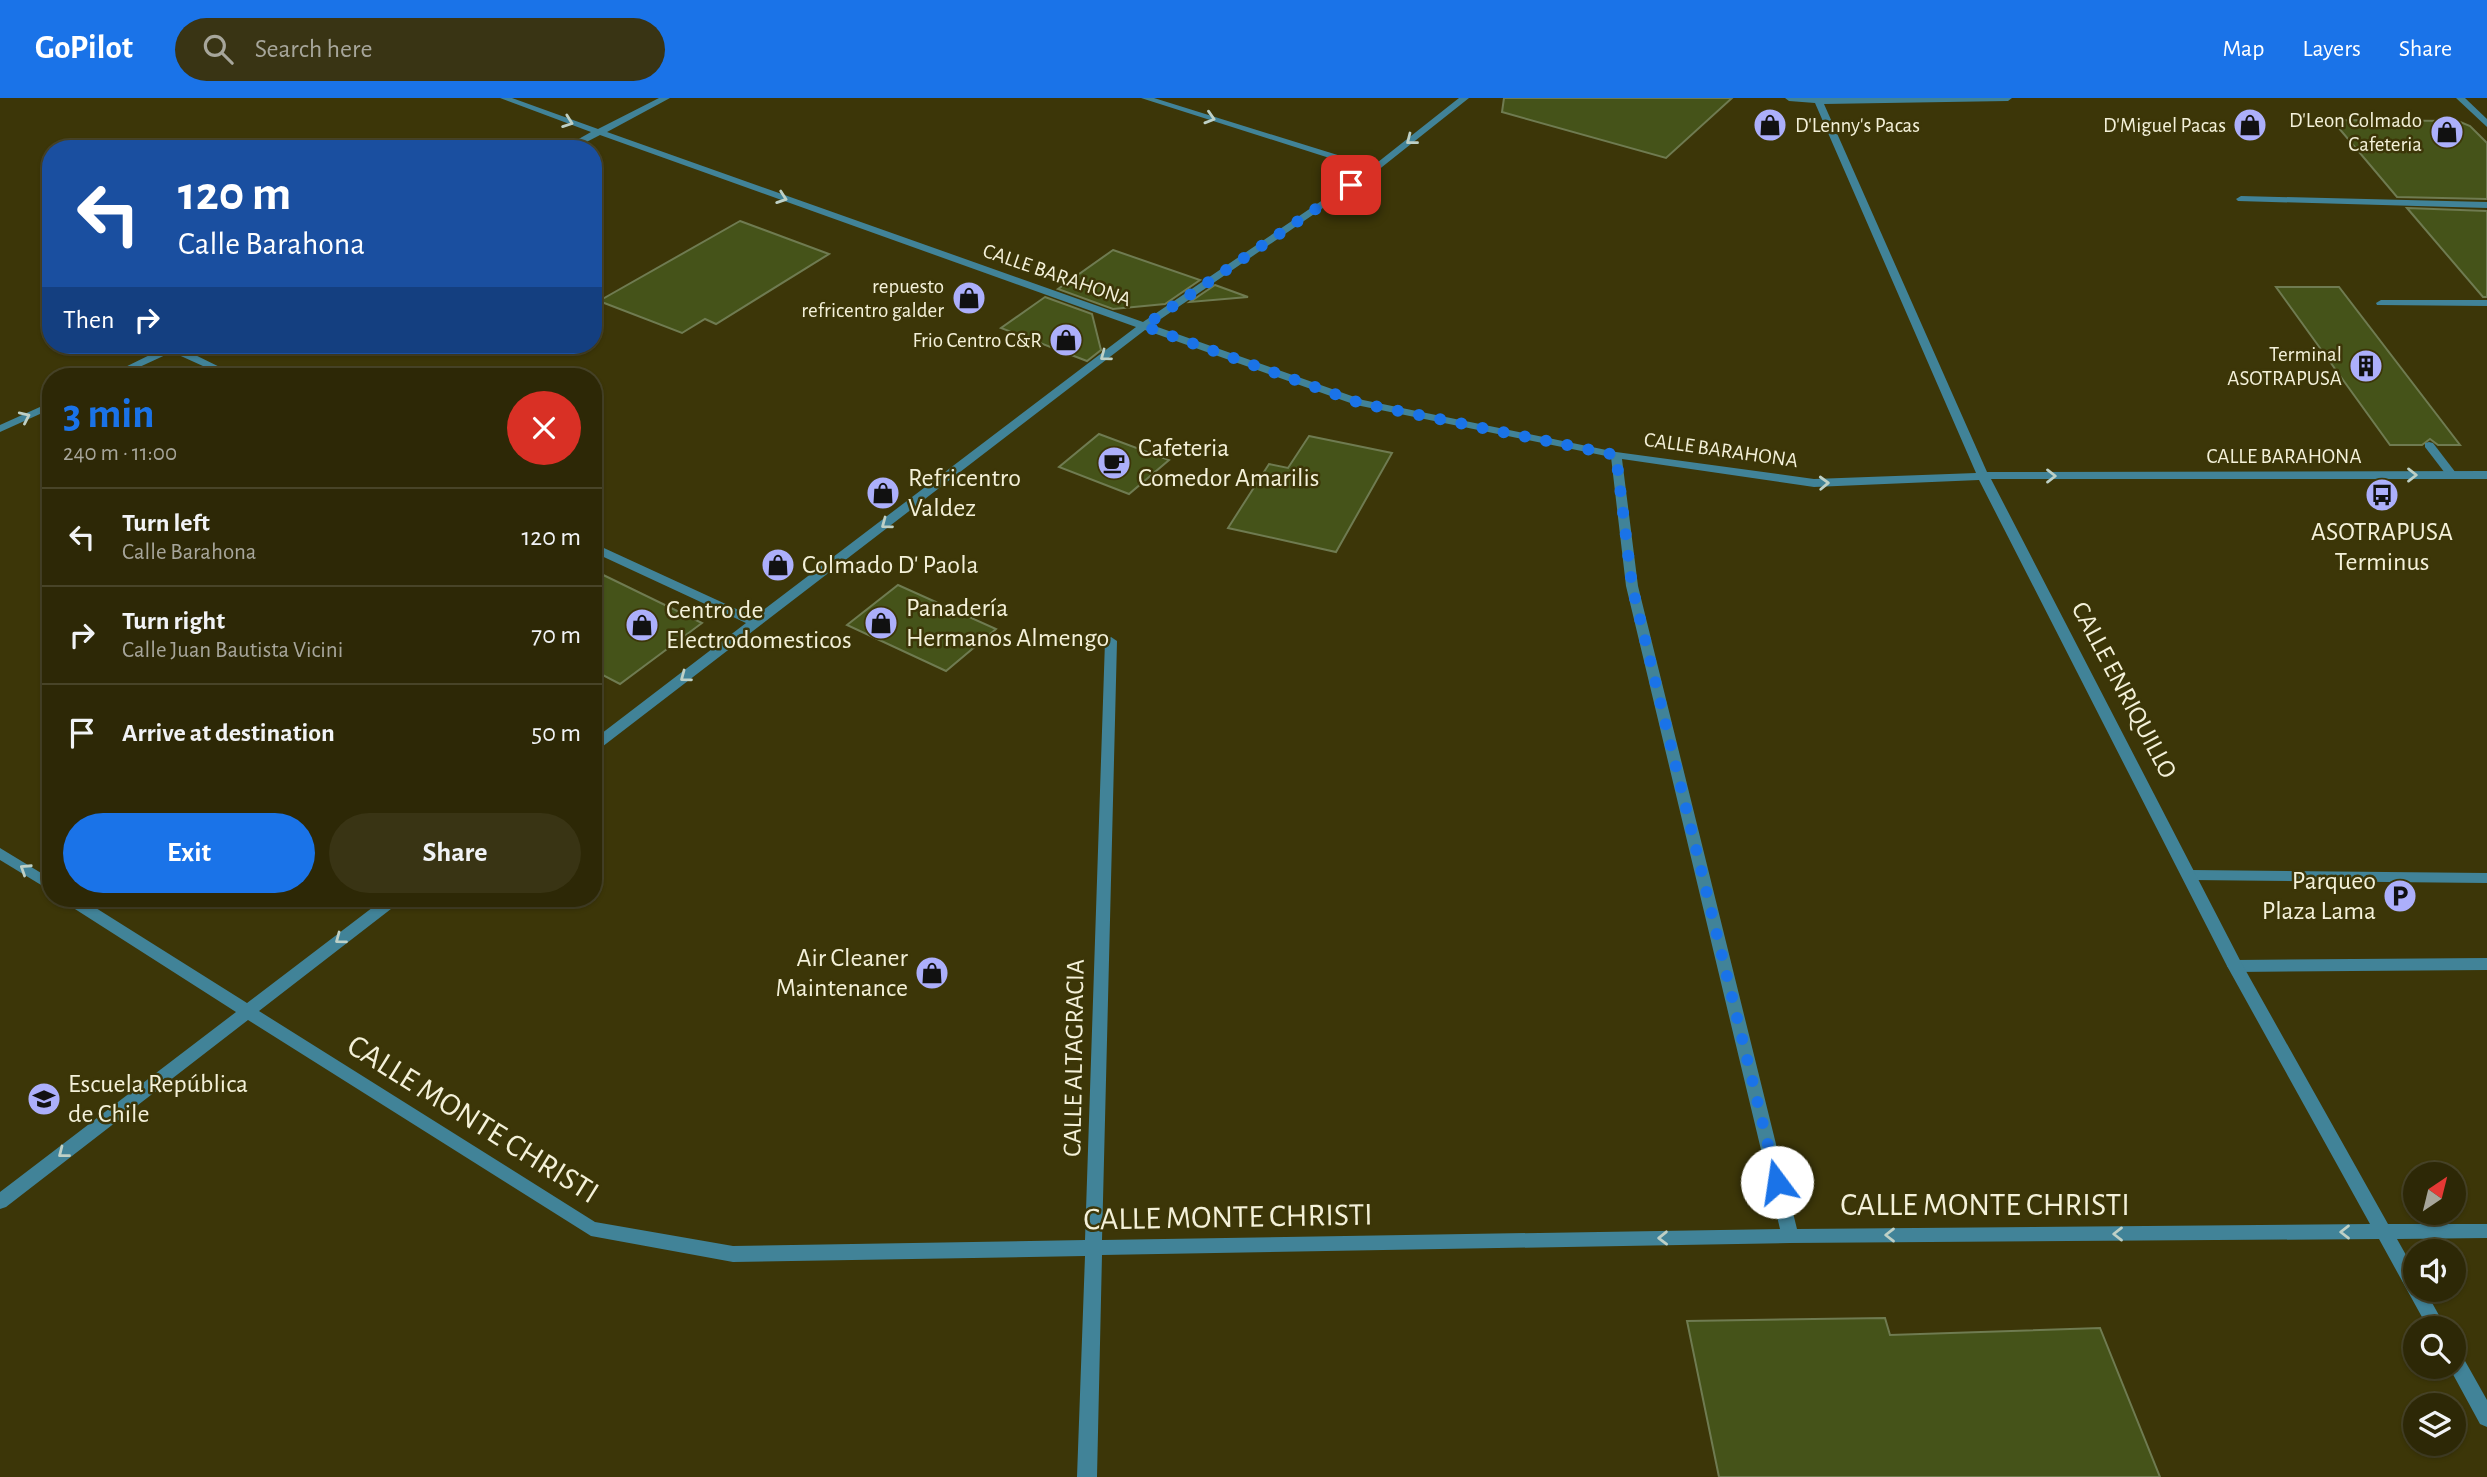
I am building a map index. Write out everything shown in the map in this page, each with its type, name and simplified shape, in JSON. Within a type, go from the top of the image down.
[{"type":"street","name":"CALLE BARAHONA","points":[[503,98],[1360,403],[1616,455],[1814,483],[1983,476],[2487,475]]},
{"type":"street","points":[[582,140],[666,98]]},
{"type":"street","points":[[1144,98],[1374,169]]},
{"type":"street","points":[[602,740],[1144,326],[1374,169],[1465,98]]},
{"type":"street","points":[[1789,98],[1818,101],[2008,98]]},
{"type":"street","points":[[2460,98],[2487,124]]},
{"type":"street","name":"CALLE ENRIQUILLO","points":[[1818,101],[1983,476],[2191,875],[2235,966],[2403,1267]]},
{"type":"street","points":[[2241,199],[2487,205]]},
{"type":"street","points":[[2381,303],[2487,303]]},
{"type":"street","points":[[129,368],[158,354]]},
{"type":"street","points":[[190,354],[218,368]]},
{"type":"street","points":[[0,429],[42,409]]},
{"type":"street","points":[[2429,445],[2452,475]]},
{"type":"street","points":[[1616,455],[1632,586],[1790,1236]]},
{"type":"street","points":[[602,551],[756,623]]},
{"type":"street","name":"CALLE ALTAGRACIA","points":[[1087,1477],[1111,641]]},
{"type":"street","points":[[0,853],[42,880]]},
{"type":"street","points":[[2191,875],[2487,878]]},
{"type":"street","name":"CALLE MONTE CHRISTI","points":[[83,907],[591,1229],[733,1254],[1095,1250],[1790,1236],[2487,1231]]},
{"type":"street","points":[[0,1202],[382,907]]},
{"type":"street","points":[[2235,966],[2487,964]]},
{"type":"street","points":[[2466,1379],[2487,1418]]},
{"type":"building","points":[[1504,98],[1732,98],[1666,158],[1502,112]]},
{"type":"building","points":[[2332,120],[2458,121],[2470,126],[2487,143],[2487,199],[2397,197]]},
{"type":"building","points":[[2407,208],[2487,211],[2487,297],[2483,297]]},
{"type":"building","points":[[740,221],[829,254],[716,324],[705,319],[682,333],[602,302],[602,299]]},
{"type":"building","points":[[1113,250],[1200,280],[1165,304],[1113,309],[1058,289]]},
{"type":"building","points":[[1215,285],[1248,297],[1190,302]]},
{"type":"building","name":"Terminal ASOTRAPUSA","points":[[2276,287],[2339,287],[2460,445],[2438,445],[2430,439],[2422,445],[2390,445]]},
{"type":"building","points":[[1045,297],[1092,314],[1101,350],[1087,361],[1001,328]]},
{"type":"building","name":"Cafeteria Comedor Amarilis","points":[[1099,434],[1169,460],[1129,494],[1059,467]]},
{"type":"building","points":[[1309,436],[1392,453],[1336,552],[1228,528],[1269,464],[1288,468]]},
{"type":"building","name":"Centro de Electrodomesticos","points":[[602,574],[702,623],[620,684],[602,675]]},
{"type":"building","points":[[898,585],[996,629],[946,671],[847,625]]},
{"type":"building","points":[[1885,1318],[1890,1335],[2100,1328],[2160,1477],[1719,1477],[1687,1321]]},
{"type":"place","name":"D'Lenny's Pacas","points":[[1770,125]]},
{"type":"place","name":"D'Miguel Pacas","points":[[2250,125]]},
{"type":"place","name":"D'Leon Colmado Cafeteria","points":[[2447,132]]},
{"type":"place","name":"repuesto refricentro galder","points":[[969,298]]},
{"type":"place","name":"Frio Centro C&R","points":[[1066,340]]},
{"type":"place","name":"Terminal ASOTRAPUSA","points":[[2366,366]]},
{"type":"place","name":"Cafeteria Comedor Amarilis","points":[[1114,463]]},
{"type":"place","name":"Refricentro Valdez","points":[[883,493]]},
{"type":"place","name":"ASOTRAPUSA Terminus","points":[[2382,495]]},
{"type":"place","name":"Colmado D' Paola","points":[[778,565]]},
{"type":"place","name":"Panadería Hermanos Almengo","points":[[881,623]]},
{"type":"place","name":"Centro de Electrodomesticos","points":[[642,625]]},
{"type":"place","name":"Parqueo Plaza Lama","points":[[2400,896]]},
{"type":"place","name":"Air Cleaner Maintenance","points":[[932,973]]},
{"type":"place","name":"Escuela República de Chile","points":[[44,1099]]},
{"type":"route","points":[[1351,185],[1144,326],[1360,403],[1616,455],[1632,586],[1777,1182]]}]
